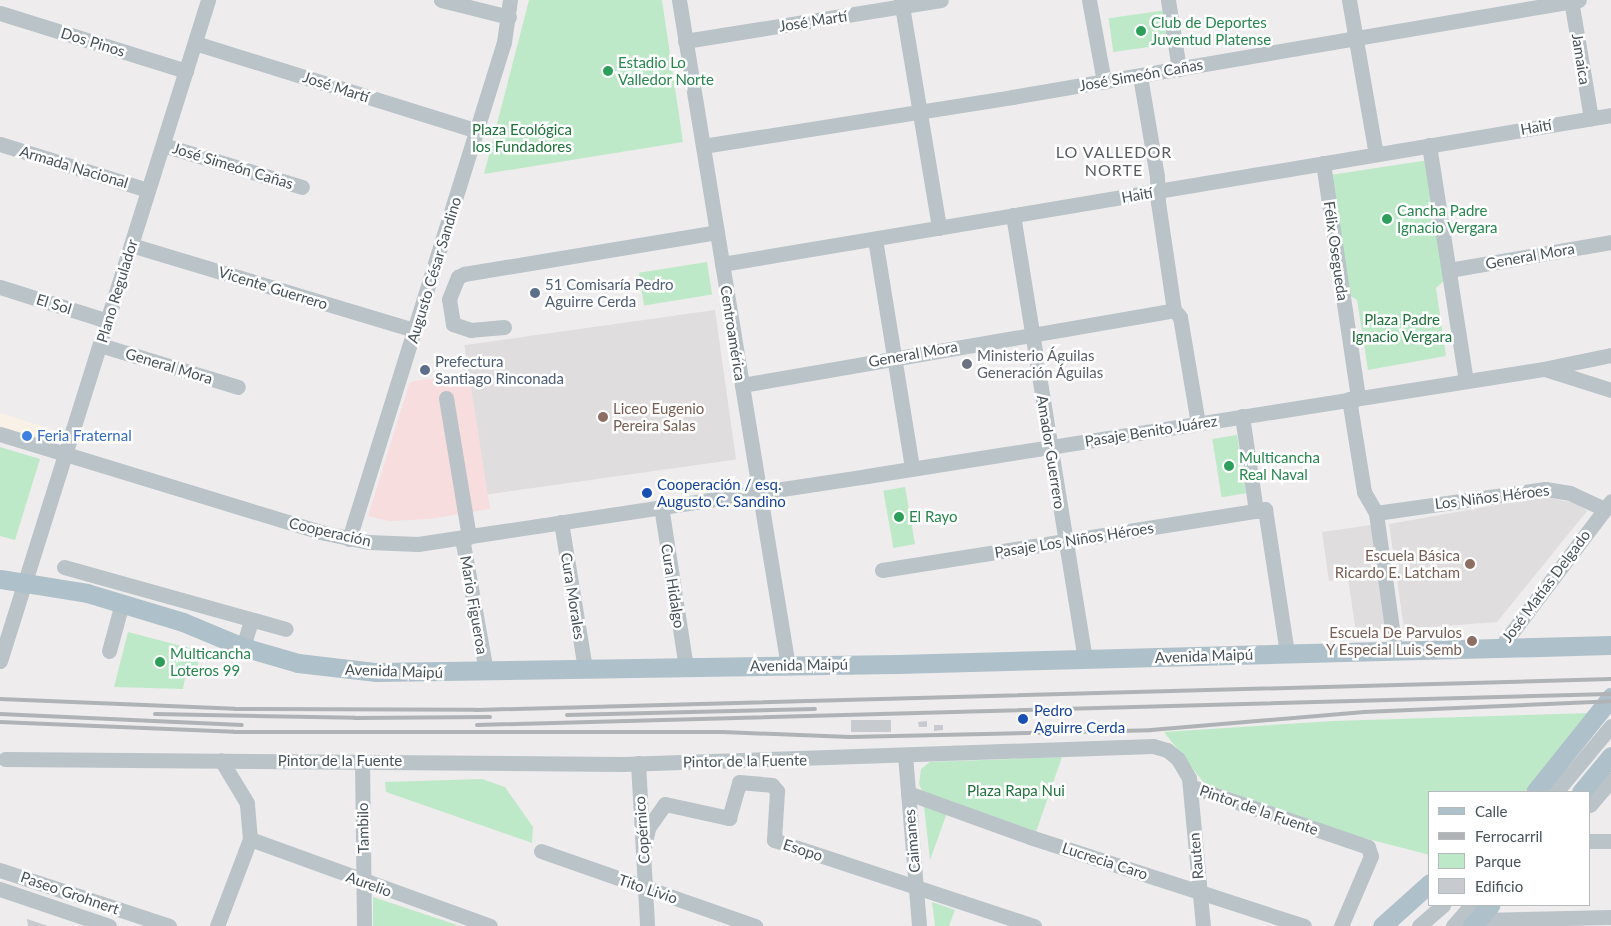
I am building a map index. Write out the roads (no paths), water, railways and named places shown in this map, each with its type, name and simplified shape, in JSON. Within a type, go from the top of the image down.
[{"type":"main road","name":"Avenida Maipú","points":[[0,579],[63,587],[183,622],[243,647],[298,663],[351,671],[486,672],[788,666],[1611,645]]},
{"type":"main road","points":[[1536,791],[1611,697]]},
{"type":"main road","points":[[1582,791],[1611,756]]},
{"type":"main road","points":[[1382,926],[1428,885]]},
{"type":"main road","points":[[1474,917],[1489,906]]},
{"type":"street","name":"Plano Regulador","points":[[0,661],[208,0]]},
{"type":"street","points":[[440,0],[509,17]]},
{"type":"street","name":"Augusto César Sandino","points":[[350,539],[478,131],[509,17],[510,0]]},
{"type":"street","name":"Centroamérica","points":[[679,0],[788,666]]},
{"type":"street","name":"José Martí","points":[[686,41],[840,16],[902,3],[941,0]]},
{"type":"street","points":[[1089,0],[1104,82]]},
{"type":"street","points":[[1168,0],[1179,69]]},
{"type":"street","points":[[1349,0],[1376,154]]},
{"type":"street","name":"José Simeón Cañas","points":[[703,146],[1356,40],[1574,0]]},
{"type":"street","name":"Jamaica","points":[[1574,0],[1591,118]]},
{"type":"street","points":[[902,3],[939,228]]},
{"type":"street","name":"Dos Pinos","points":[[0,13],[186,71]]},
{"type":"street","name":"José Martí","points":[[194,43],[478,131]]},
{"type":"street","points":[[1140,76],[1174,310],[1180,317],[1198,423]]},
{"type":"street","name":"Haití","points":[[722,264],[1611,115]]},
{"type":"street","name":"Armada Nacional","points":[[0,144],[148,190]]},
{"type":"street","name":"José Simeón Cañas","points":[[163,145],[302,187]]},
{"type":"street","points":[[1429,145],[1466,381]]},
{"type":"street","name":"Félix Osegueda","points":[[1323,163],[1364,492],[1376,513],[1395,650]]},
{"type":"street","name":"Amador Guerrero","points":[[1013,215],[1085,659]]},
{"type":"street","points":[[504,326],[471,330],[453,324],[449,299],[458,277],[464,274],[717,232]]},
{"type":"street","points":[[875,239],[912,468]]},
{"type":"street","name":"General Mora","points":[[1448,270],[1610,242]]},
{"type":"street","name":"Vicente Guerrero","points":[[131,245],[415,330]]},
{"type":"street","name":"El Sol","points":[[0,287],[108,321]]},
{"type":"street","name":"General Mora","points":[[742,385],[894,357],[1174,310]]},
{"type":"street","name":"General Mora","points":[[100,345],[238,387]]},
{"type":"street","name":"Pasaje Benito Juárez","points":[[759,490],[912,468],[1543,369],[1611,355]]},
{"type":"street","name":"Pasaje Benito Juárez","points":[[1543,369],[1611,390]]},
{"type":"street","name":"Mario Figueroa","points":[[446,398],[486,672]]},
{"type":"street","points":[[1242,416],[1287,653]]},
{"type":"street","name":"Cooperación","points":[[0,434],[350,539],[406,544],[465,537],[759,490]]},
{"type":"street","name":"Los Niños Héroes","points":[[1376,513],[1545,489],[1570,493],[1608,505]]},
{"type":"street","name":"José Matías Delgado","points":[[1500,648],[1608,505]]},
{"type":"street","name":"Cura Hidalgo","points":[[661,506],[686,667]]},
{"type":"street","name":"Pasaje Los Niños Héroes","points":[[882,570],[1261,510]]},
{"type":"street","name":"Cura Morales","points":[[561,522],[585,669]]},
{"type":"street","points":[[64,566],[286,629]]},
{"type":"street","points":[[109,651],[122,603]]},
{"type":"street","points":[[243,647],[251,620]]},
{"type":"street","points":[[1557,791],[1611,726]]},
{"type":"street","points":[[1567,791],[1611,737]]},
{"type":"street","name":"Pintor de la Fuente","points":[[5,760],[638,763],[904,756],[1153,746],[1178,759],[1186,771],[1190,786],[1368,847],[1371,856],[1342,926]]},
{"type":"street","name":"Caimanes","points":[[904,756],[919,926]]},
{"type":"street","points":[[217,926],[250,839],[247,803],[221,760]]},
{"type":"street","name":"Tambilo","points":[[362,761],[364,926]]},
{"type":"street","name":"Copérnico","points":[[638,763],[647,926]]},
{"type":"street","points":[[1591,804],[1611,780]]},
{"type":"street","name":"Esopo","points":[[644,846],[648,828],[665,804],[729,818],[739,782],[772,785],[777,791],[774,840],[1034,926]]},
{"type":"street","name":"Rauten","points":[[1190,786],[1203,926]]},
{"type":"street","name":"Lucrecia Caro","points":[[908,793],[1304,926]]},
{"type":"street","name":"Aurelio","points":[[250,839],[364,883],[490,926]]},
{"type":"street","points":[[1591,841],[1611,841]]},
{"type":"street","name":"Tito Livio","points":[[541,851],[755,926]]},
{"type":"street","name":"Paseo Grohnert","points":[[0,870],[125,919],[169,926]]},
{"type":"street","name":"Paseo Grohnert","points":[[0,890],[109,926]]},
{"type":"street","points":[[1419,926],[1442,906]]},
{"type":"street","points":[[1453,926],[1474,917],[1611,917]]},
{"type":"railway","points":[[0,699],[235,709],[476,710],[1611,679]]},
{"type":"railway","points":[[477,725],[1611,694]]},
{"type":"railway","points":[[0,722],[234,732],[723,732],[850,737],[1151,730],[1364,712],[1611,701]]},
{"type":"railway","points":[[567,715],[815,709]]},
{"type":"railway","points":[[0,714],[242,725]]},
{"type":"railway","points":[[155,714],[355,718],[490,717]]},
{"type":"place","name":"Club de Deportes Juventud Platense","points":[[1141,31]]},
{"type":"place","name":"Estadio Lo Valledor Norte","points":[[608,71]]},
{"type":"place","name":"Cancha Padre Ignacio Vergara","points":[[1387,219]]},
{"type":"place","name":"51 Comisaría Pedro Aguirre Cerda","points":[[535,293]]},
{"type":"place","name":"Ministerio Águilas Generación Águilas","points":[[967,364]]},
{"type":"place","name":"Prefectura Santiago Rinconada","points":[[425,370]]},
{"type":"place","name":"Liceo Eugenio Pereira Salas","points":[[603,417]]},
{"type":"place","name":"Feria Fraternal","points":[[27,436]]},
{"type":"place","name":"Multicancha Real Naval","points":[[1229,466]]},
{"type":"place","name":"Cooperación / esq. Augusto C. Sandino","points":[[647,493]]},
{"type":"place","name":"El Rayo","points":[[899,517]]},
{"type":"place","name":"Escuela Básica Ricardo E. Latcham","points":[[1470,564]]},
{"type":"place","name":"Escuela De Parvulos Y Especial Luis Semb","points":[[1472,641]]},
{"type":"place","name":"Multicancha Loteros 99","points":[[160,662]]},
{"type":"place","name":"Pedro Aguirre Cerda","points":[[1023,719]]},
{"type":"district","name":"LO VALLEDOR NORTE","points":[[1114,161]]},
{"type":"park label","name":"Plaza Ecológica los Fundadores","points":[[522,138]]},
{"type":"park label","name":"Plaza Padre Ignacio Vergara","points":[[1402,328]]},
{"type":"park label","name":"Plaza Rapa Nui","points":[[1016,791]]}]
